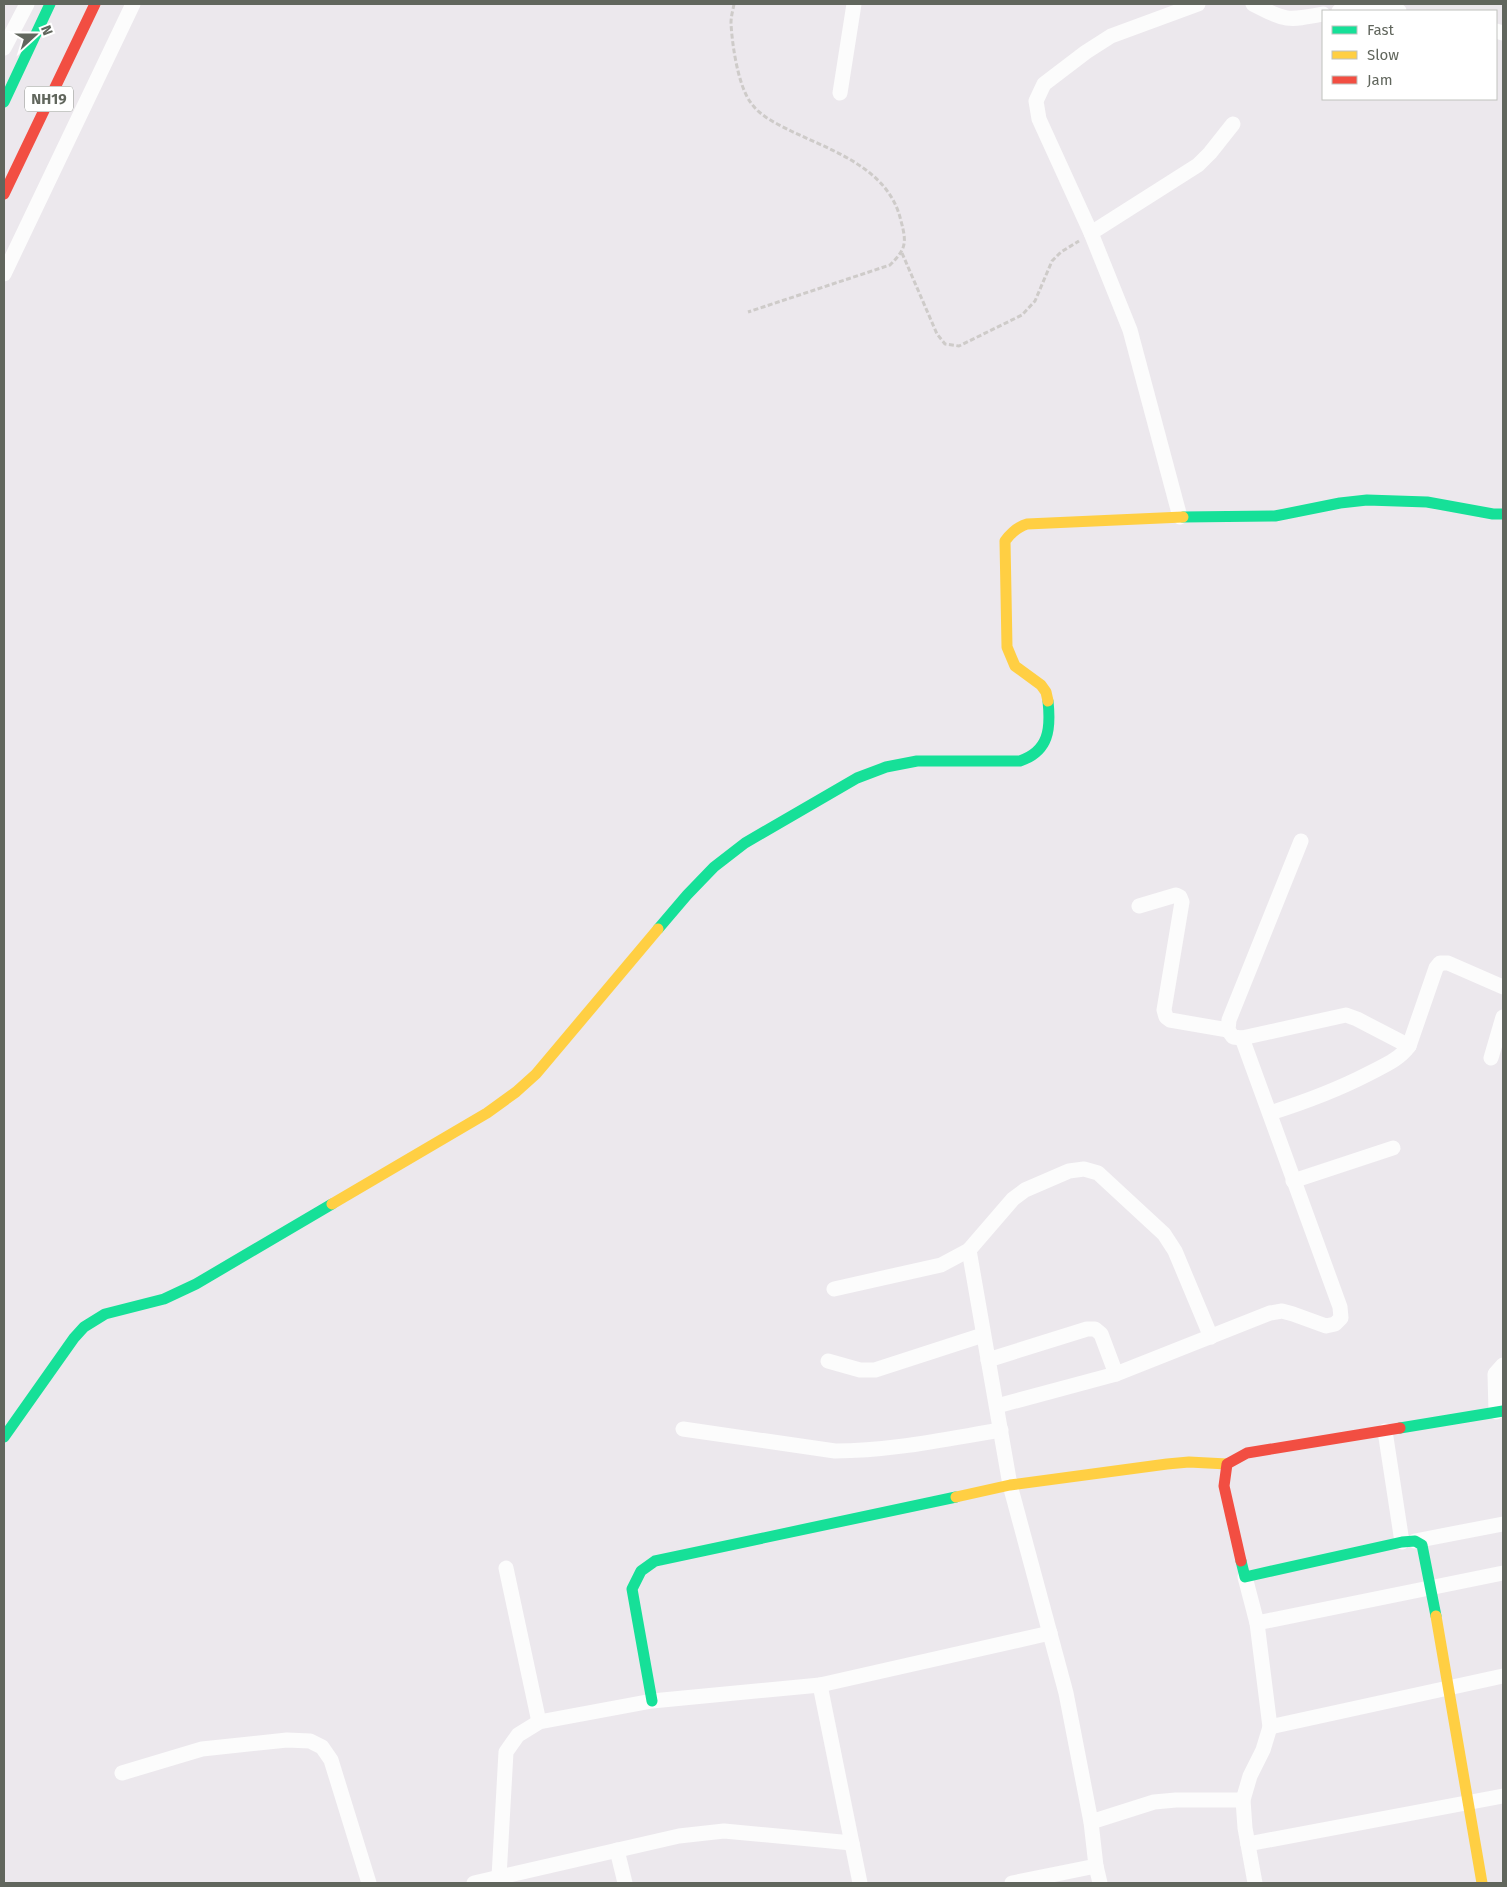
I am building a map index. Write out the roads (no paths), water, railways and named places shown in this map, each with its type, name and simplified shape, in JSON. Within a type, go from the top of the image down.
[{"type":"main road","name":"NH19","points":[[4,102],[50,4]]},
{"type":"main road","name":"NH19","points":[[4,194],[95,4]]},
{"type":"main road","points":[[4,1437],[74,1338],[84,1326],[95,1318],[116,1309],[165,1298],[196,1284],[487,1112],[516,1092],[536,1074],[687,895],[714,867],[745,843],[857,778],[886,767],[917,761],[1020,761],[1034,755],[1044,744],[1050,706],[1047,693],[1036,682],[1019,673],[1010,660],[1007,647],[1005,540],[1014,530],[1027,524],[1275,516],[1340,503],[1367,500],[1426,502],[1503,514]]},
{"type":"main road","points":[[652,1701],[632,1589],[641,1571],[655,1562],[1010,1485],[1167,1464],[1189,1462],[1227,1464],[1247,1453],[1499,1412]]},
{"type":"main road","points":[[1227,1464],[1224,1486],[1245,1577],[1409,1541],[1422,1545],[1431,1587],[1482,1883]]},
{"type":"street","points":[[4,48],[27,4]]},
{"type":"street","points":[[4,274],[133,4]]},
{"type":"street","points":[[840,93],[854,4]]},
{"type":"street","points":[[1180,518],[1130,330],[1091,233],[1038,119],[1036,101],[1044,84],[1111,36],[1198,4]]},
{"type":"street","points":[[1253,4],[1281,18],[1296,20],[1322,14]]},
{"type":"street","points":[[1344,10],[1354,8],[1394,10]]},
{"type":"street","points":[[1091,233],[1198,165],[1233,124]]},
{"type":"street","points":[[1301,841],[1229,1020],[1228,1030],[1233,1037],[1242,1038],[1346,1015],[1409,1046]]},
{"type":"street","points":[[1138,906],[1176,895],[1180,897],[1182,902],[1164,1010],[1166,1017],[1170,1020],[1228,1030]]},
{"type":"street","points":[[1270,1113],[1338,1090],[1393,1062],[1403,1054],[1409,1046],[1436,968],[1440,963],[1448,963],[1503,987]]},
{"type":"street","points":[[1491,1058],[1503,1017]]},
{"type":"street","points":[[997,1406],[1116,1374],[1270,1313],[1282,1311],[1326,1326],[1335,1324],[1340,1318],[1340,1308],[1242,1038]]},
{"type":"street","points":[[1293,1181],[1393,1148]]},
{"type":"street","points":[[834,1289],[942,1265],[969,1250],[1013,1199],[1025,1190],[1069,1171],[1084,1169],[1098,1174],[1164,1234],[1174,1251],[1211,1336]]},
{"type":"street","points":[[969,1250],[1010,1485],[1066,1693],[1092,1822],[1096,1866],[1100,1883]]},
{"type":"street","points":[[988,1360],[1087,1329],[1095,1329],[1101,1334],[1116,1374]]},
{"type":"street","points":[[828,1361],[860,1370],[875,1370],[984,1335]]},
{"type":"street","points":[[1499,1412],[1495,1374],[1503,1365]]},
{"type":"street","points":[[683,1429],[835,1451],[878,1449],[1001,1430]]},
{"type":"street","points":[[1385,1431],[1409,1541],[1503,1524]]},
{"type":"street","points":[[506,1568],[539,1722]]},
{"type":"street","points":[[1257,1623],[1503,1573]]},
{"type":"street","points":[[1245,1577],[1257,1623],[1270,1727],[1263,1750],[1250,1776],[1243,1800],[1255,1883]]},
{"type":"street","points":[[499,1877],[506,1752],[518,1734],[539,1722],[652,1701],[820,1685],[1050,1633]]},
{"type":"street","points":[[1270,1727],[1503,1676]]},
{"type":"street","points":[[820,1685],[860,1883]]},
{"type":"street","points":[[122,1773],[202,1749],[288,1740],[310,1741],[322,1747],[331,1760],[368,1883]]},
{"type":"street","points":[[1248,1844],[1503,1796]]},
{"type":"street","points":[[1092,1822],[1154,1802],[1176,1800],[1243,1800]]},
{"type":"street","points":[[474,1883],[680,1836],[724,1831],[852,1843]]},
{"type":"street","points":[[617,1850],[625,1883]]},
{"type":"street","points":[[1012,1883],[1096,1866]]}]
